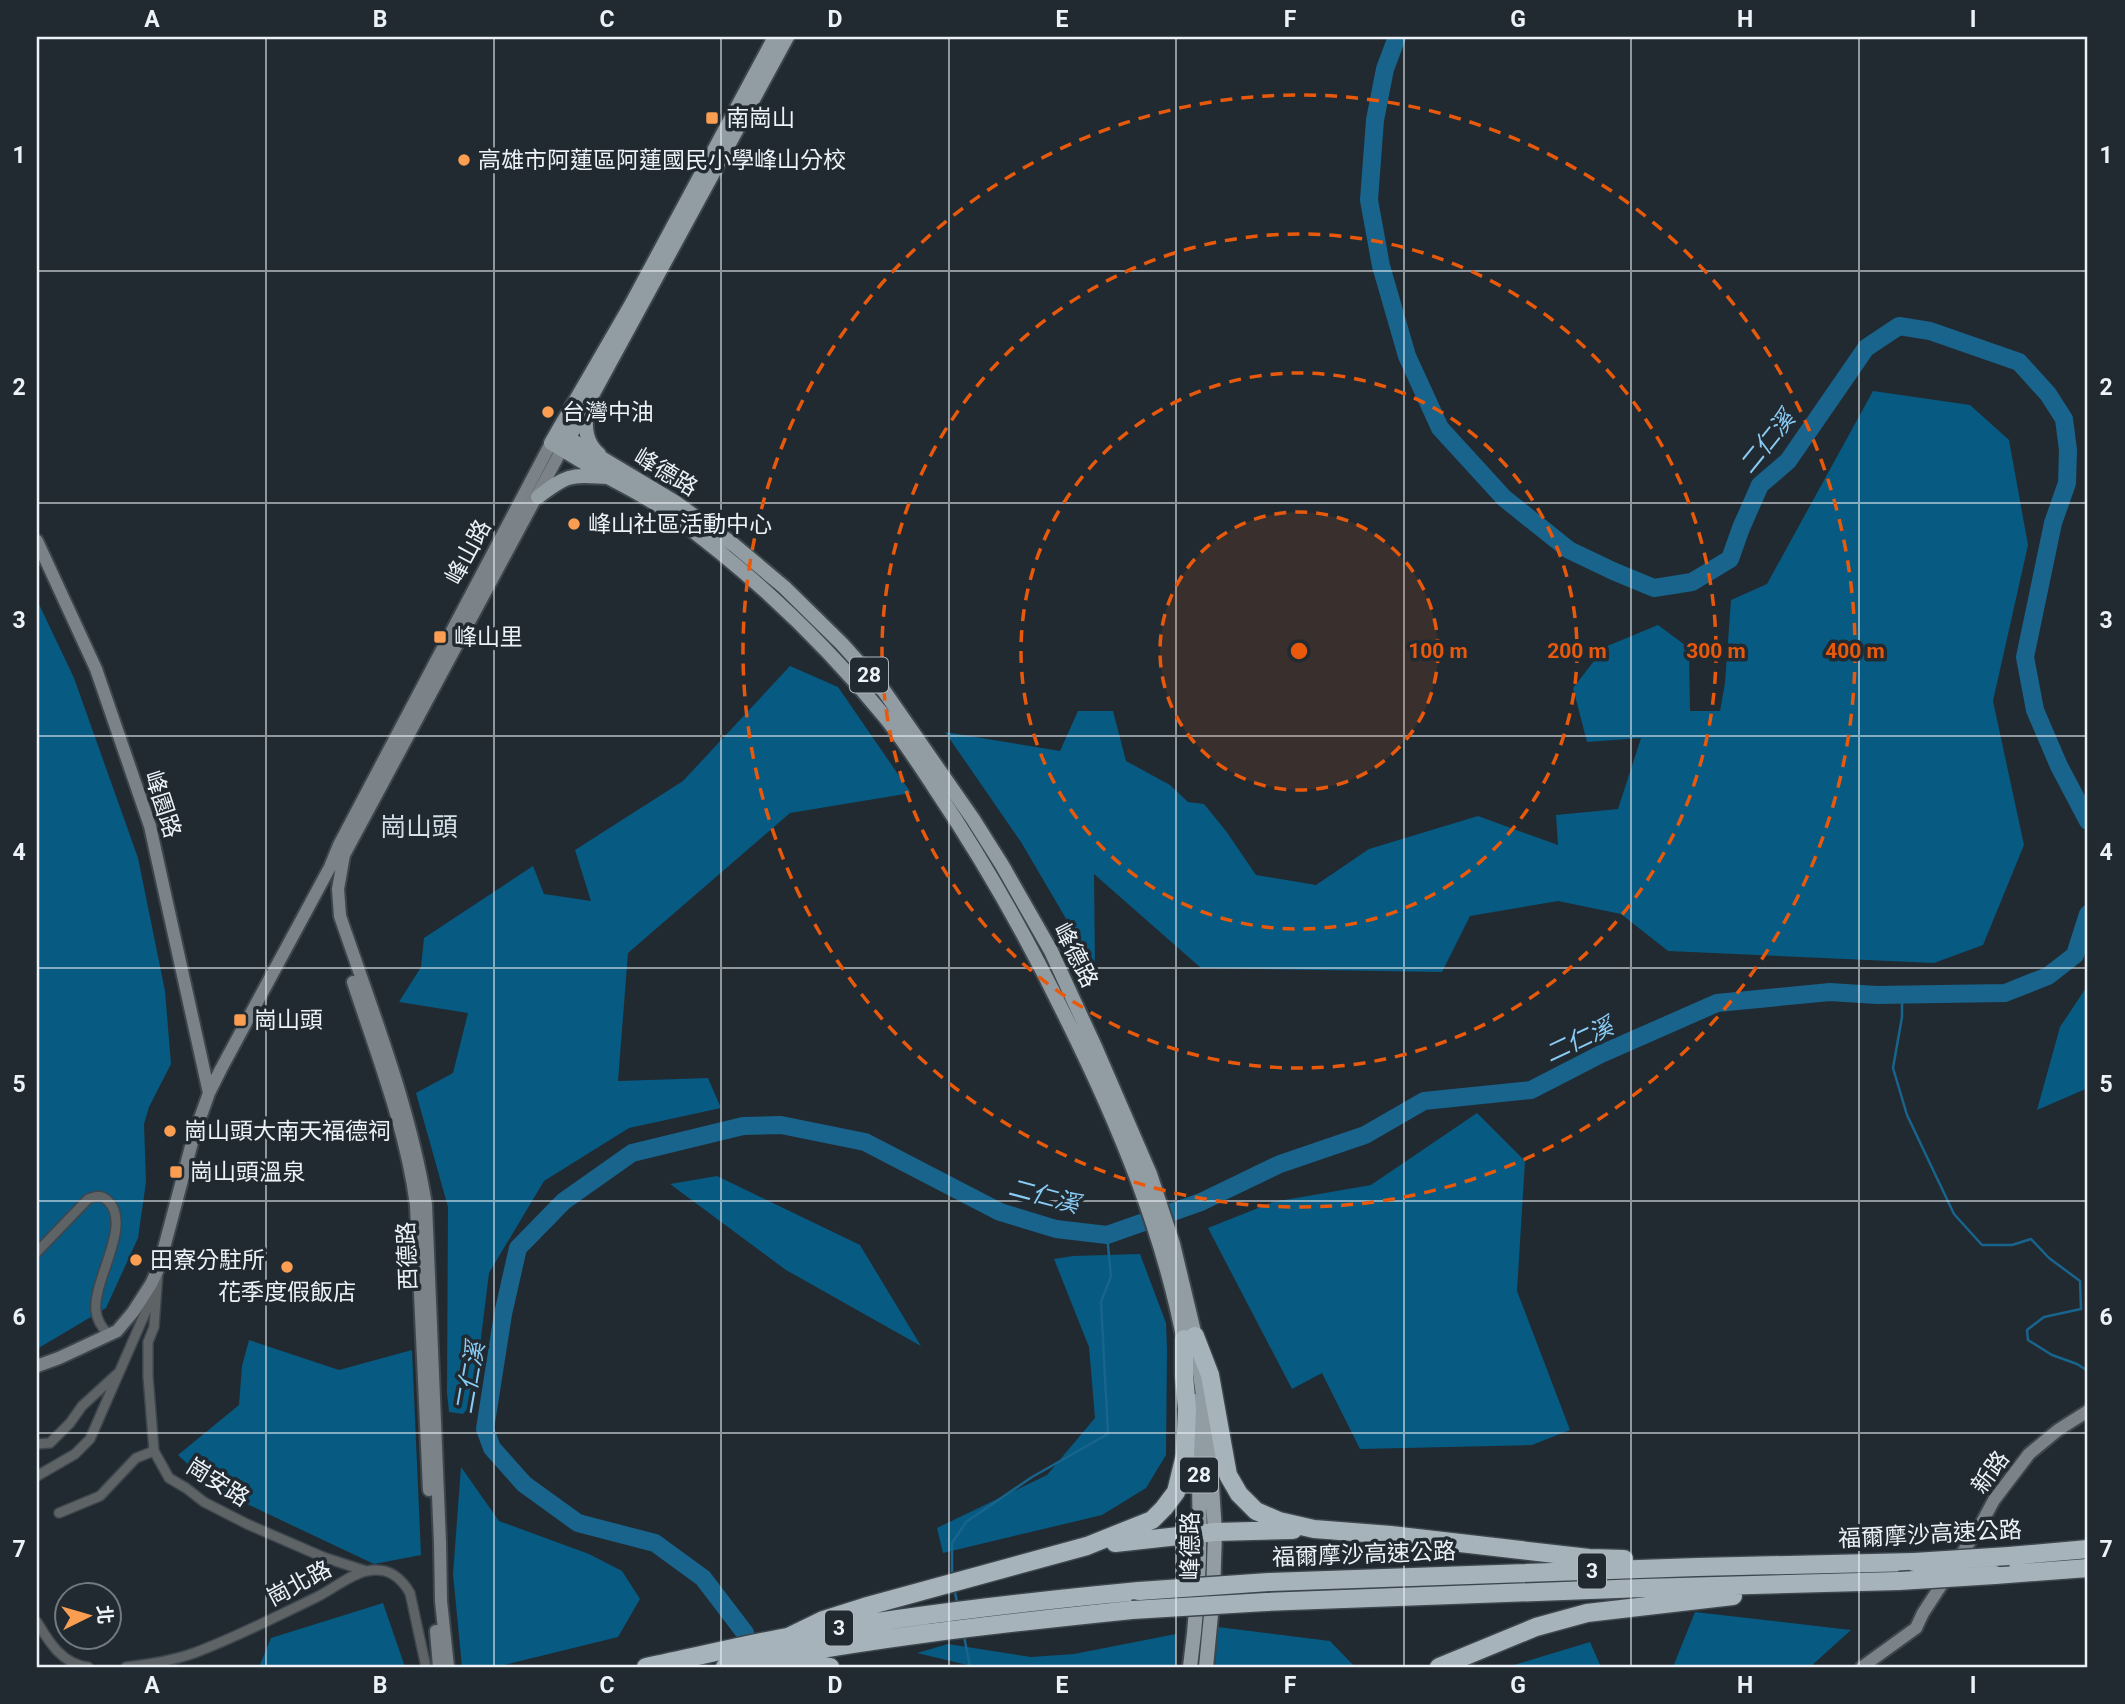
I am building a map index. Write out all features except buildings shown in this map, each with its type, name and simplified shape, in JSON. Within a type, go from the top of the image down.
[{"type":"highway","points":[[1189,1333],[1210,1375],[1224,1455],[1233,1485],[1256,1511],[1279,1521],[1314,1530]]},
{"type":"highway","points":[[790,1636],[823,1620],[1087,1546],[1152,1520],[1176,1492],[1185,1455],[1188,1432],[1184,1374],[1189,1333]]},
{"type":"highway","points":[[1087,1546],[1207,1533],[1314,1530],[1391,1535],[1589,1558],[1643,1559],[1697,1567]]},
{"type":"highway","name":"福爾摩沙高速公路","points":[[646,1667],[790,1636],[1033,1601],[1139,1591],[1269,1582],[1914,1562],[2088,1549]]},
{"type":"highway","name":"福爾摩沙高速公路","points":[[725,1667],[870,1642],[1132,1610],[1266,1602],[1899,1581],[2088,1568]]},
{"type":"highway","points":[[1439,1667],[1536,1627],[1587,1613],[1739,1595],[1778,1585]]},
{"type":"highway","points":[[760,1660],[830,1667]]},
{"type":"main road","name":"峰山路","points":[[560,441],[775,37]]},
{"type":"main road","name":"峰山路","points":[[560,441],[587,406],[787,37]]},
{"type":"main road","points":[[587,406],[585,429],[589,440],[611,472]]},
{"type":"main road","name":"峰德路","points":[[560,441],[668,511],[731,561],[799,622],[853,680],[885,717],[960,825],[1004,898],[1044,954],[1107,1071],[1150,1174],[1172,1244],[1209,1440],[1207,1533],[1211,1619],[1206,1667]]},
{"type":"main road","points":[[538,497],[559,481],[571,476],[611,472]]},
{"type":"main road","name":"峰德路","points":[[1190,1667],[1207,1533]]},
{"type":"street","name":"峰山路","points":[[344,855],[538,497],[560,441]]},
{"type":"street","name":"峰山路","points":[[209,1093],[330,867],[402,724],[560,441]]},
{"type":"street","name":"峰園路","points":[[37,541],[96,669],[150,826],[209,1093]]},
{"type":"street","points":[[330,867],[344,855]]},
{"type":"street","name":"西德路","points":[[344,855],[338,889],[340,916],[408,1121],[421,1173],[436,1542],[448,1667]]},
{"type":"street","name":"西德路","points":[[330,867],[332,917],[421,1205]]},
{"type":"street","name":"崗安路","points":[[37,1476],[75,1454],[90,1439],[121,1371],[146,1311],[194,1135],[209,1093]]},
{"type":"street","points":[[37,1252],[88,1199],[104,1197],[112,1205],[116,1222],[113,1245],[99,1282],[96,1305],[100,1327],[109,1335]]},
{"type":"street","name":"崗安路","points":[[37,1366],[117,1331],[133,1312],[159,1267]]},
{"type":"street","name":"崗安路","points":[[159,1267],[154,1327],[148,1342],[148,1376],[154,1451],[169,1478],[204,1502],[247,1524],[323,1557],[366,1571]]},
{"type":"street","points":[[37,1444],[50,1443],[82,1406],[121,1371]]},
{"type":"street","name":"新路","points":[[1863,1667],[1916,1628],[1994,1500],[2029,1454],[2058,1430],[2088,1411]]},
{"type":"street","points":[[59,1513],[100,1496],[136,1458],[154,1451]]},
{"type":"street","name":"西德路","points":[[436,1542],[433,1600],[439,1667]]},
{"type":"street","name":"崗北路","points":[[126,1667],[192,1654],[332,1591],[352,1576],[366,1571],[384,1570],[405,1583],[410,1593],[426,1667]]},
{"type":"street","points":[[37,1622],[60,1654],[79,1666],[88,1667]]},
{"type":"shaded area","points":[[1873,391],[1970,405],[2009,440],[2028,545],[1993,701],[2024,845],[1983,945],[1934,963],[1668,951],[1621,914],[1558,901],[1470,916],[1442,972],[1201,968],[1094,874],[1095,968],[1021,842],[945,732],[1060,751],[1078,711],[1113,711],[1126,761],[1170,785],[1188,802],[1204,804],[1256,875],[1316,885],[1369,849],[1478,816],[1558,845],[1556,815],[1618,809],[1641,738],[1587,742],[1573,688],[1605,647],[1658,625],[1689,648],[1690,711],[1720,711],[1725,683],[1731,600],[1767,584]]},
{"type":"shaded area","points":[[37,600],[74,678],[138,858],[165,991],[171,1064],[149,1107],[144,1124],[146,1182],[138,1238],[106,1308],[37,1349]]},
{"type":"shaded area","points":[[790,666],[838,687],[911,793],[790,813],[628,953],[618,1081],[708,1078],[721,1108],[629,1128],[544,1181],[489,1273],[473,1402],[463,1414],[449,1412],[448,1207],[416,1093],[453,1073],[468,1013],[399,1002],[421,967],[424,938],[533,866],[544,894],[591,901],[575,850],[683,781]]},
{"type":"shaded area","points":[[2088,985],[2088,1088],[2037,1110],[2060,1027]]},
{"type":"shaded area","points":[[1477,1113],[1525,1161],[1517,1291],[1570,1430],[1532,1445],[1360,1449],[1322,1373],[1292,1389],[1208,1228],[1273,1202],[1371,1185]]},
{"type":"shaded area","points":[[717,1176],[860,1245],[921,1346],[786,1270],[670,1184]]},
{"type":"shaded area","points":[[1140,1254],[1166,1323],[1167,1350],[1166,1455],[1146,1488],[1102,1515],[943,1553],[937,1528],[1047,1475],[1095,1418],[1089,1347],[1054,1259]]},
{"type":"shaded area","points":[[249,1340],[339,1370],[412,1350],[421,1555],[374,1564],[213,1488],[178,1455],[239,1405],[242,1366]]},
{"type":"shaded area","points":[[461,1467],[499,1521],[589,1554],[622,1571],[640,1599],[618,1637],[496,1667],[462,1667],[453,1574]]},
{"type":"shaded area","points":[[383,1603],[405,1667],[259,1667],[271,1638]]},
{"type":"shaded area","points":[[1695,1612],[1851,1630],[1810,1667],[1673,1667]]},
{"type":"shaded area","points":[[1218,1627],[1330,1641],[1355,1667],[1215,1667]]},
{"type":"shaded area","points":[[1176,1634],[1176,1667],[976,1667],[917,1653],[948,1644],[1031,1657],[1074,1654]]},
{"type":"shaded area","points":[[1590,1642],[1601,1667],[1507,1667]]},
{"type":"waterway","name":"二仁溪","points":[[1397,37],[1385,69],[1375,120],[1369,200],[1381,266],[1407,356],[1440,428],[1504,498],[1569,550],[1654,588],[1692,582],[1730,559],[1760,485],[1788,461],[1866,348],[1899,326],[1930,331],[2019,362],[2048,394],[2064,419],[2068,450],[2067,483],[2053,523],[2025,657],[2035,710],[2059,766],[2088,821]]},
{"type":"waterway","name":"二仁溪","points":[[753,1657],[745,1633],[703,1578],[655,1543],[578,1523],[524,1484],[492,1448],[485,1429],[503,1314],[518,1248],[564,1201],[632,1153],[743,1126],[781,1125],[865,1142],[1000,1212],[1056,1229],[1107,1235],[1201,1202],[1280,1164],[1365,1135],[1424,1101],[1531,1090],[1601,1054],[1717,1003],[1830,992],[1877,995],[2005,993],[2048,976],[2075,955],[2088,914]]},
{"type":"waterway","points":[[1902,995],[1902,1017],[1893,1068],[1907,1115],[1954,1214],[1982,1245],[2012,1245],[2031,1239],[2049,1258],[2080,1281],[2081,1309],[2044,1317],[2027,1330],[2028,1340],[2052,1355],[2088,1371]]},
{"type":"waterway","points":[[952,1575],[952,1543],[966,1522],[1032,1477],[1108,1434],[1101,1302],[1111,1276],[1107,1235]]},
{"type":"waterway","points":[[954,1588],[957,1602]]},
{"type":"waterway","points":[[964,1636],[970,1667]]},
{"type":"waterway","points":[[1211,1667],[1222,1667]]},
{"type":"place","name":"南崗山","points":[[712,118]]},
{"type":"place","name":"高雄市阿蓮區阿蓮國民小學峰山分校","points":[[464,160]]},
{"type":"place","name":"台灣中油","points":[[548,412]]},
{"type":"place","name":"峰山社區活動中心","points":[[574,524]]},
{"type":"place","name":"峰山里","points":[[440,637]]},
{"type":"place","name":"崗山頭","points":[[240,1020]]},
{"type":"place","name":"崗山頭大南天福德祠","points":[[170,1131]]},
{"type":"place","name":"崗山頭溫泉","points":[[176,1172]]},
{"type":"place","name":"田寮分駐所","points":[[136,1260]]},
{"type":"place","name":"花季度假飯店","points":[[287,1267]]},
{"type":"district","name":"崗山頭","points":[[419,827]]}]
